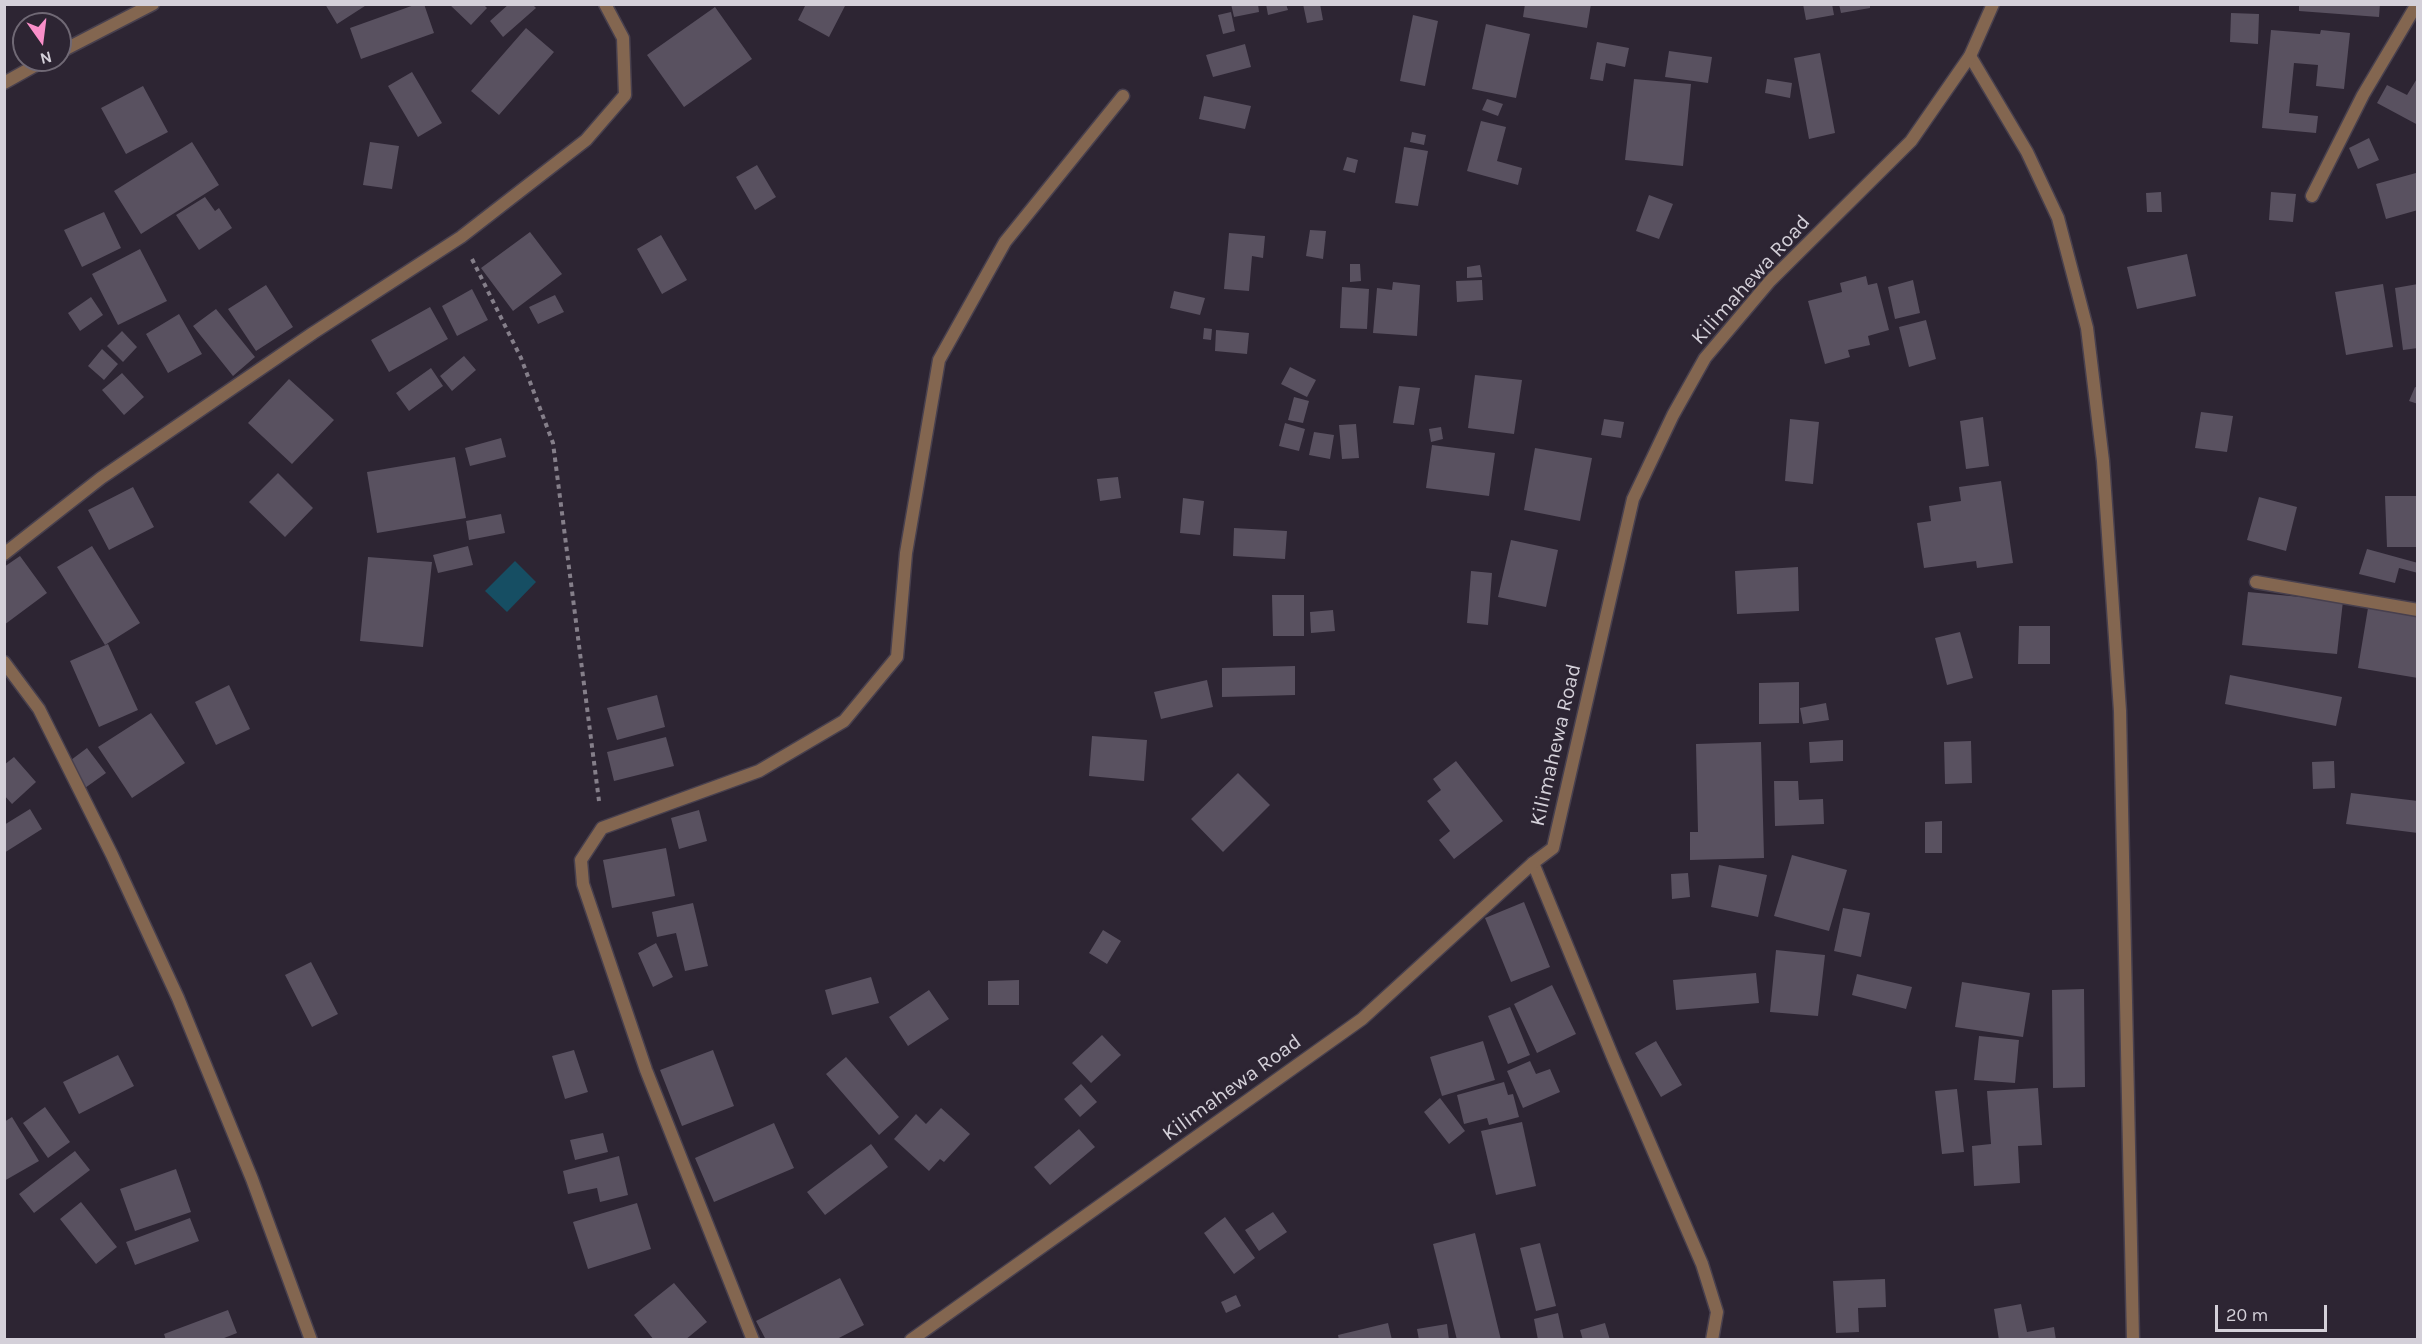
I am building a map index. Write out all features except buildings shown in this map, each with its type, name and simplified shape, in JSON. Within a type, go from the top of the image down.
[{"type":"street","points":[[72,46],[153,4]]},
{"type":"street","points":[[4,554],[101,478],[313,333],[461,237],[586,140],[625,95],[622,38],[605,4]]},
{"type":"street","name":"Kilimahewa Road","points":[[911,1340],[1362,1019],[1552,848],[1633,499],[1673,415],[1705,358],[1770,281],[1911,141],[1970,56],[1994,4]]},
{"type":"street","points":[[2312,196],[2362,95],[2416,4]]},
{"type":"street","points":[[1970,56],[2027,152],[2058,218],[2087,328],[2103,461],[2120,711],[2133,1340]]},
{"type":"street","points":[[4,83],[24,72]]},
{"type":"street","points":[[753,1340],[646,1070],[583,884],[581,860],[602,828],[759,771],[844,721],[897,657],[906,553],[939,360],[1005,242],[1123,96]]},
{"type":"street","points":[[2256,582],[2418,610]]},
{"type":"street","points":[[4,662],[39,709],[112,855],[178,998],[252,1179],[311,1340]]},
{"type":"street","points":[[1533,863],[1614,1060],[1702,1264],[1717,1312],[1712,1340]]},
{"type":"path","points":[[461,237],[521,358],[554,443],[602,828]]},
{"type":"water","points":[[515,561],[536,582],[507,612],[485,591]]}]
